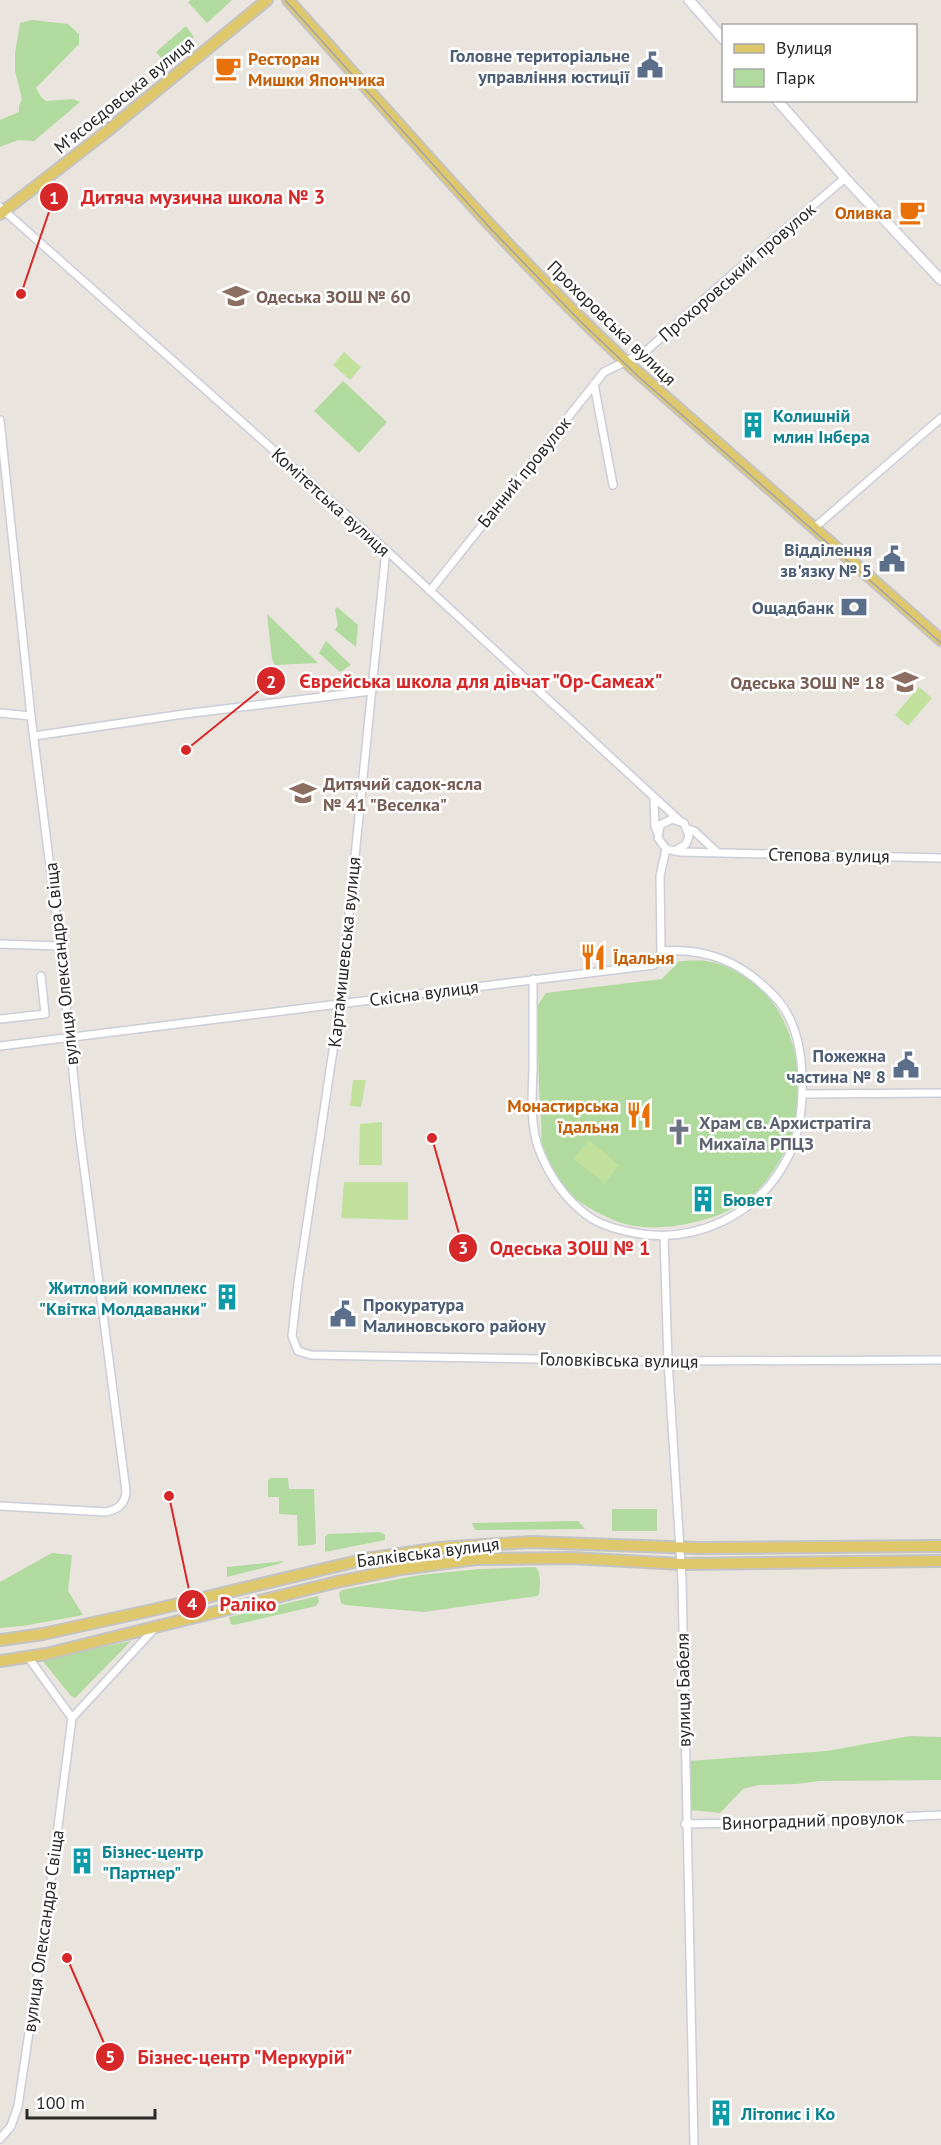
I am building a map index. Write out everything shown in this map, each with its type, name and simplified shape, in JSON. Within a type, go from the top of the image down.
[{"type":"main road","name":"Мʼясоєдовська вулиця","points":[[1,211],[106,132],[267,0]]},
{"type":"main road","name":"Прохоровська вулиця","points":[[288,0],[551,289],[626,362],[941,640]]},
{"type":"main road","points":[[689,0],[722,39]]},
{"type":"main road","points":[[779,102],[845,178],[941,280]]},
{"type":"main road","name":"Балківська вулиця","points":[[0,1640],[43,1634],[157,1609],[366,1559],[472,1545],[530,1542],[680,1548],[941,1546]]},
{"type":"main road","name":"Балківська вулиця","points":[[0,1661],[28,1657],[348,1580],[401,1569],[453,1562],[531,1558],[681,1564],[941,1561]]},
{"type":"street","name":"Прохоровський провулок","points":[[626,362],[645,352],[845,178]]},
{"type":"street","name":"Комітетська вулиця","points":[[1,211],[386,550],[679,820]]},
{"type":"street","name":"Банний провулок","points":[[430,591],[604,372],[626,362]]},
{"type":"street","points":[[594,384],[613,485]]},
{"type":"street","points":[[814,528],[941,418]]},
{"type":"street","name":"вулиця Олександра Свіща","points":[[0,420],[31,716],[60,946],[79,1129],[126,1491],[121,1506],[106,1512],[0,1506]]},
{"type":"street","name":"Картамишевська вулиця","points":[[298,1351],[292,1336],[340,1004],[386,550]]},
{"type":"street","points":[[34,736],[184,714],[371,692]]},
{"type":"street","points":[[0,713],[31,716]]},
{"type":"street","points":[[654,799],[655,827],[660,843],[666,849],[675,850],[686,844],[689,836],[688,829]]},
{"type":"street","points":[[658,832],[664,822],[672,819],[679,820],[718,853]]},
{"type":"street","points":[[534,979],[532,1112],[538,1145],[549,1173],[568,1199],[589,1217],[613,1228],[639,1234],[664,1236],[702,1231],[737,1215],[758,1198],[773,1182],[797,1134],[803,1094],[801,1059],[790,1018],[778,1000],[762,983],[746,971],[714,956],[696,951],[661,951],[660,876],[666,849]]},
{"type":"street","name":"Степова вулиця","points":[[675,850],[681,852],[941,858]]},
{"type":"street","points":[[0,944],[60,946]]},
{"type":"street","name":"Cкісна вулиця","points":[[0,1046],[654,965],[661,951]]},
{"type":"street","points":[[0,1019],[45,1014],[41,976]]},
{"type":"street","points":[[803,1094],[941,1093]]},
{"type":"street","name":"вулиця Бабеля","points":[[664,1236],[668,1361],[681,1564],[694,2145]]},
{"type":"street","name":"Головківська вулиця","points":[[298,1351],[310,1355],[668,1361],[941,1360]]},
{"type":"street","points":[[28,1657],[72,1718],[157,1625]]},
{"type":"street","name":"вулиця Олександра Свіща","points":[[0,2139],[11,2127],[18,2106],[48,1904],[72,1718]]},
{"type":"street","name":"Виноградний провулок","points":[[686,1824],[941,1815]]},
{"type":"green space","points":[[191,0],[232,0],[207,23],[188,2]]},
{"type":"green space","points":[[32,20],[68,24],[79,34],[79,44],[36,88],[46,101],[73,99],[80,102],[34,141],[18,140],[0,147],[0,120],[19,112],[22,99],[15,71],[15,53],[20,23]]},
{"type":"green space","points":[[186,26],[194,37],[166,64],[156,52]]},
{"type":"green space","points":[[344,352],[361,367],[350,380],[333,365]]},
{"type":"green space","points":[[343,381],[387,422],[359,453],[314,411]]},
{"type":"green space","points":[[337,607],[358,625],[356,647],[335,630],[338,625],[335,610]]},
{"type":"green space","points":[[267,614],[318,663],[275,665],[272,659]]},
{"type":"green space","points":[[326,641],[351,665],[340,672],[319,653]]},
{"type":"green space","points":[[919,687],[932,698],[908,726],[895,715]]},
{"type":"green space","points":[[679,961],[706,961],[732,969],[753,982],[770,999],[784,1021],[793,1045],[798,1070],[799,1096],[796,1121],[784,1153],[765,1182],[750,1197],[732,1209],[681,1225],[651,1227],[620,1223],[593,1210],[571,1195],[544,1156],[537,1006],[546,993],[662,979]]},
{"type":"green space","points":[[353,1080],[366,1080],[361,1107],[350,1106]]},
{"type":"green space","points":[[382,1122],[382,1165],[359,1165],[360,1124]]},
{"type":"green space","points":[[589,1140],[619,1165],[605,1183],[574,1159]]},
{"type":"green space","points":[[344,1182],[408,1182],[408,1220],[341,1218]]},
{"type":"green space","points":[[270,1478],[288,1478],[289,1489],[314,1489],[316,1543],[298,1546],[297,1515],[279,1514],[279,1497],[268,1497]]},
{"type":"green space","points":[[612,1509],[657,1509],[657,1531],[612,1531]]},
{"type":"green space","points":[[578,1521],[585,1529],[475,1530],[472,1523]]},
{"type":"green space","points":[[380,1532],[385,1535],[385,1540],[325,1552],[325,1537],[328,1534]]},
{"type":"green space","points":[[52,1553],[72,1555],[68,1591],[83,1615],[0,1628],[0,1582]]},
{"type":"green space","points":[[284,1561],[279,1564],[227,1577],[227,1567]]},
{"type":"green space","points":[[535,1567],[540,1579],[537,1596],[424,1612],[345,1605],[341,1603],[339,1593],[342,1590],[420,1575],[480,1569]]},
{"type":"green space","points":[[318,1596],[319,1602],[316,1606],[234,1625],[231,1624],[229,1617]]},
{"type":"green space","points":[[131,1641],[75,1698],[42,1660]]},
{"type":"green space","points":[[910,1736],[941,1737],[941,1780],[819,1781],[759,1785],[743,1789],[720,1813],[690,1810],[689,1761],[827,1751]]},
{"type":"tram line","points":[[285,0],[491,229],[581,322],[639,377],[941,643]]},
{"type":"place","name":"Головне територіальне управління юстиції","points":[[650,65]]},
{"type":"place","name":"Ресторан Мишки Япончика","points":[[228,68]]},
{"type":"place","name":"Оливка","points":[[912,212]]},
{"type":"place","name":"Дитяча музична школа № 3","points":[[21,294]]},
{"type":"place","name":"Одеська ЗОШ № 60","points":[[236,296]]},
{"type":"place","name":"Колишній млин Інбєра","points":[[753,425]]},
{"type":"place","name":"Відділення зв'язку № 5","points":[[892,559]]},
{"type":"place","name":"Ощадбанк","points":[[854,607]]},
{"type":"place","name":"Одеська ЗОШ № 18","points":[[905,682]]},
{"type":"place","name":"Єврейська школа для дівчат \"Ор-Самєах\"","points":[[186,750]]},
{"type":"place","name":"Дитячий садок-ясла № 41 \"Веселка\"","points":[[303,793]]},
{"type":"place","name":"Їдальня","points":[[593,957]]},
{"type":"place","name":"Пожежна частина № 8","points":[[906,1065]]},
{"type":"place","name":"Монастирська їдальня","points":[[639,1115]]},
{"type":"place","name":"Храм св. Архистратіга Михаїла РПЦЗ","points":[[679,1132]]},
{"type":"place","name":"Одеська ЗОШ № 1","points":[[432,1138]]},
{"type":"place","name":"Бювет","points":[[703,1199]]},
{"type":"place","name":"Житловий комплекс \"Квітка Молдаванки\"","points":[[227,1297]]},
{"type":"place","name":"Прокуратура Малиновського району","points":[[343,1314]]},
{"type":"place","name":"Раліко","points":[[169,1496]]},
{"type":"place","name":"Бізнес-центр \"Партнер\"","points":[[82,1861]]},
{"type":"place","name":"Бізнес-центр \"Меркурій\"","points":[[67,1958]]},
{"type":"place","name":"Літопис і Ко","points":[[721,2113]]}]
